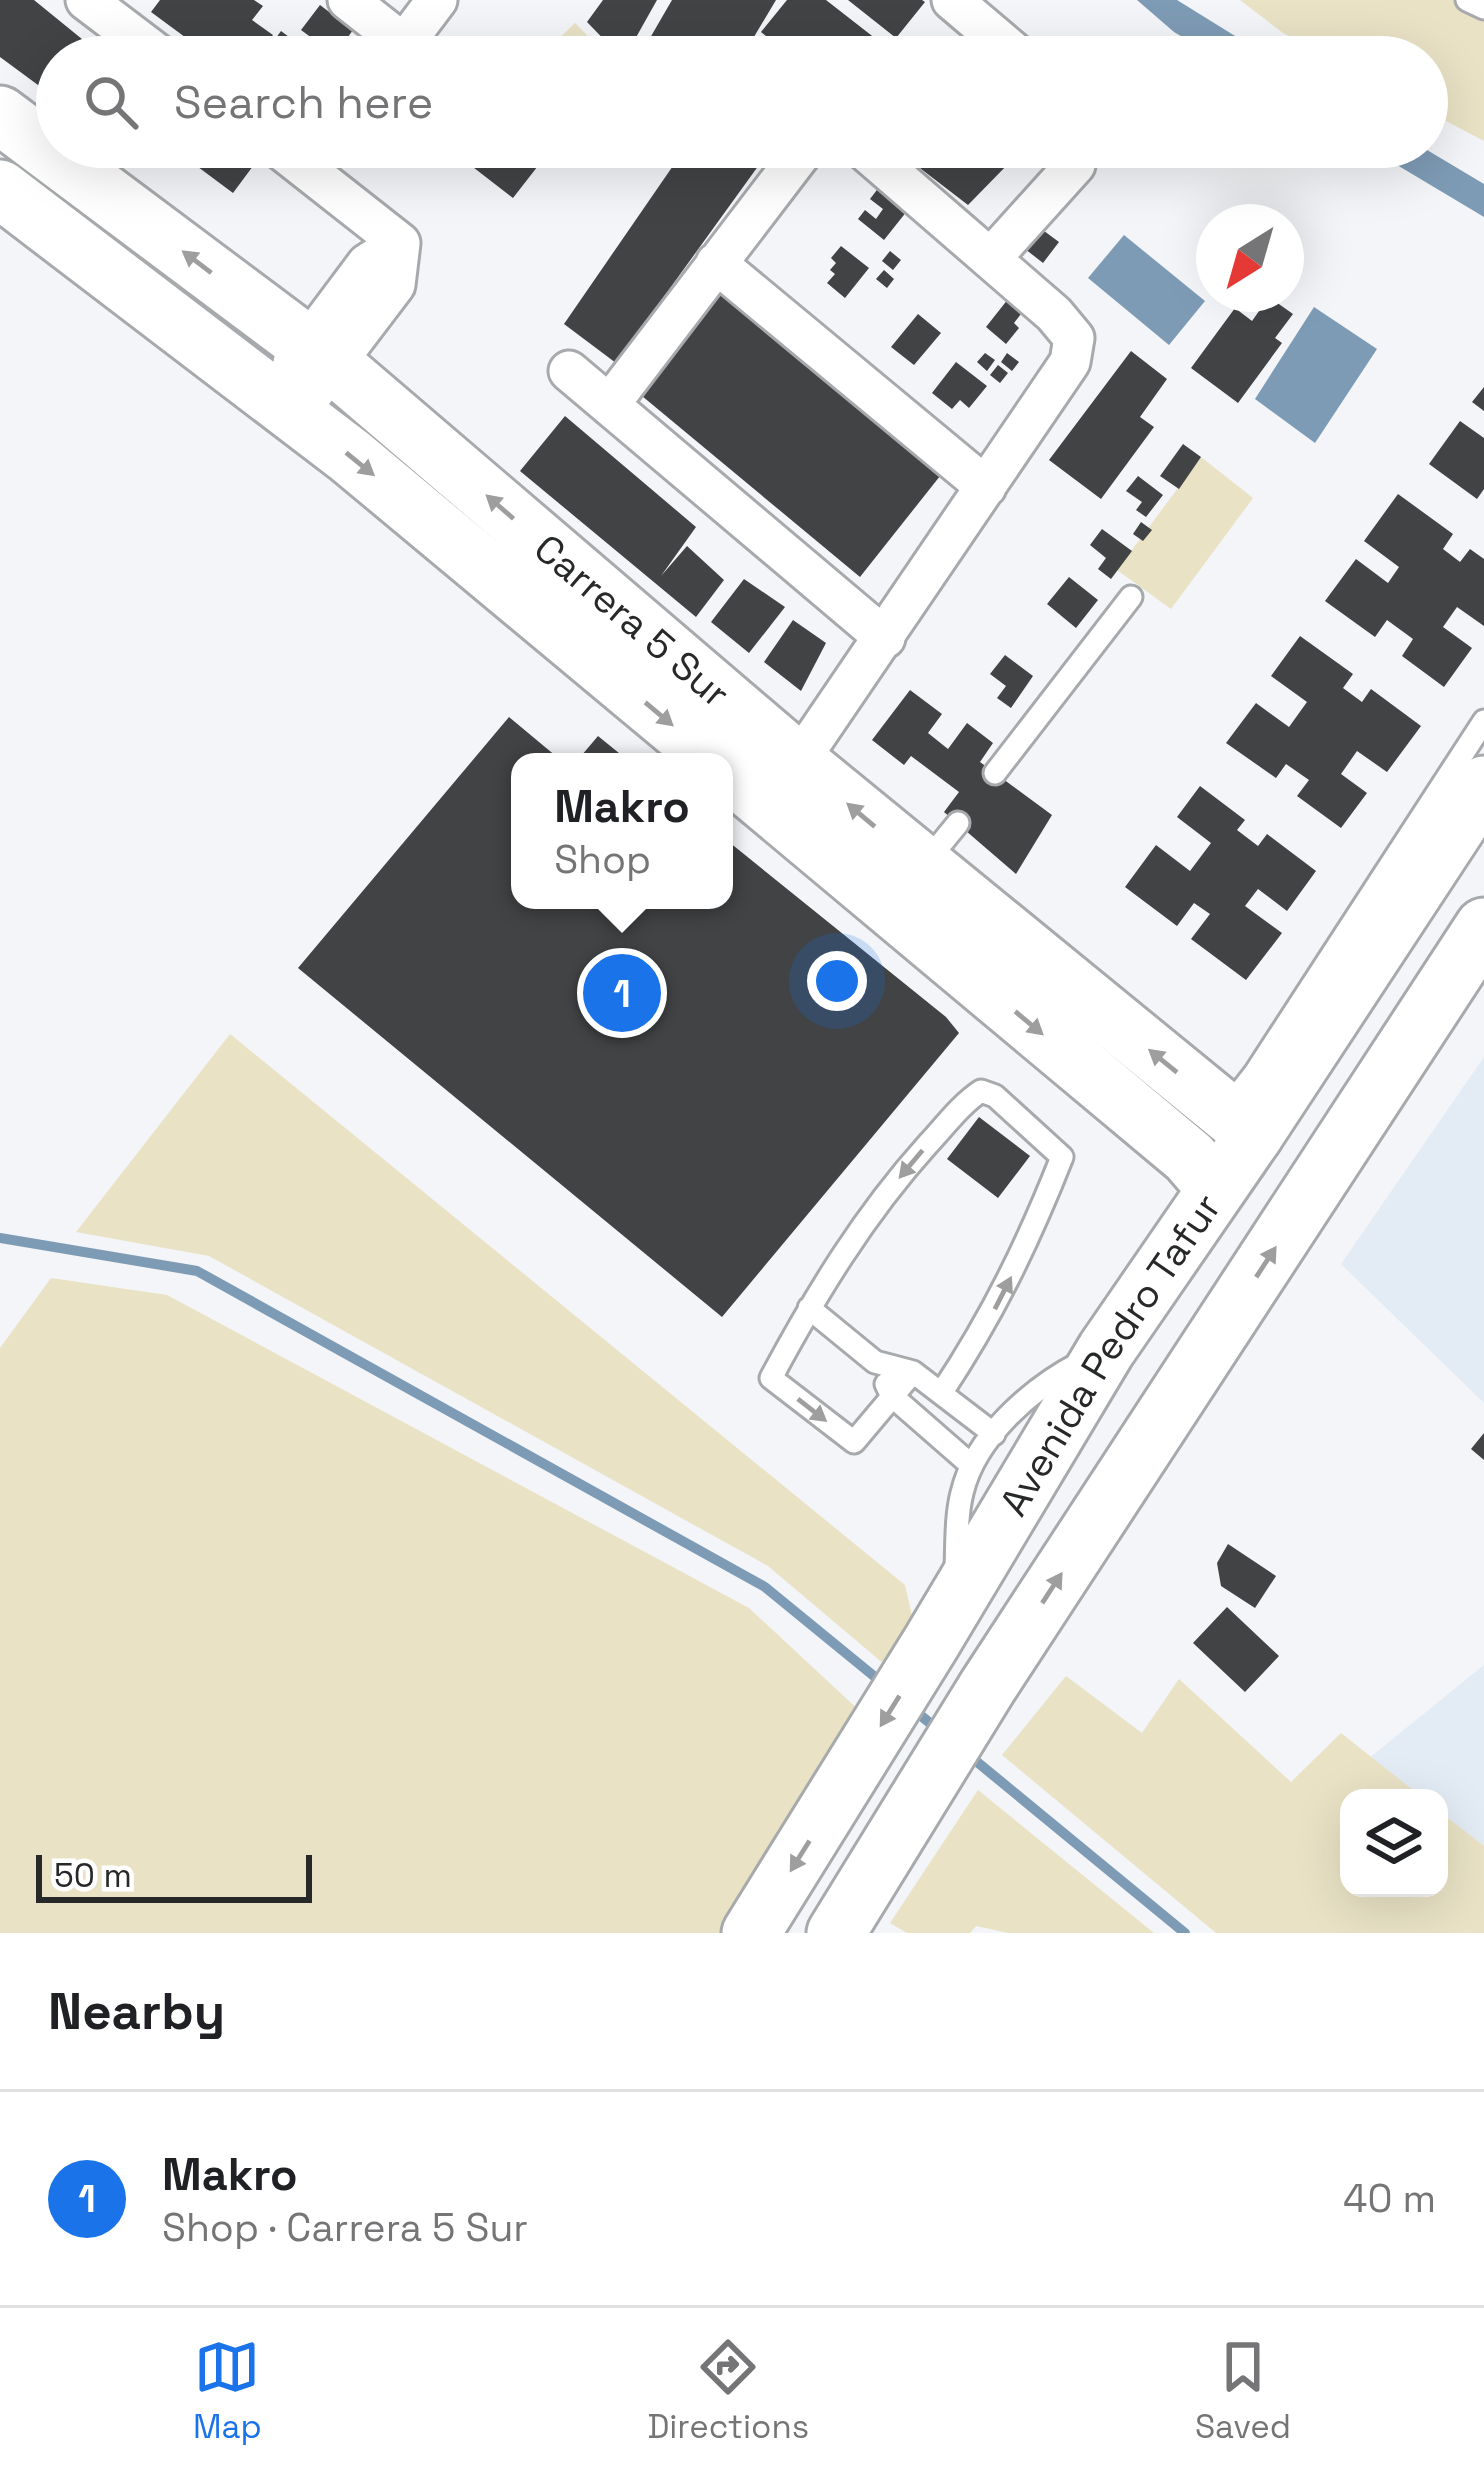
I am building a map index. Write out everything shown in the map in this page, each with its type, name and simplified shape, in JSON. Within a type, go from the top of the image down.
[{"type":"street","points":[[86,0],[133,36]]},
{"type":"street","points":[[348,0],[384,36]]},
{"type":"street","points":[[410,36],[437,0]]},
{"type":"street","points":[[952,0],[994,36]]},
{"type":"street","name":"Carrera 5 Sur","points":[[0,116],[36,143]]},
{"type":"street","name":"Carrera 5 Sur","points":[[70,168],[320,355],[798,762],[940,845],[1240,1123]]},
{"type":"street","points":[[283,404],[320,355],[395,285],[400,243],[318,168]]},
{"type":"street","points":[[609,405],[790,168]]},
{"type":"street","points":[[798,762],[1070,362],[1074,338],[1054,314],[886,168]]},
{"type":"street","points":[[991,258],[1072,168]]},
{"type":"street","name":"Carrera 5 Sur","points":[[0,189],[283,404],[706,753]]},
{"type":"street","points":[[716,263],[986,487]]},
{"type":"street","points":[[569,371],[885,638]]},
{"type":"street","name":"Carrera 5 Sur","points":[[733,776],[1189,1157],[1215,1187]]},
{"type":"street","name":"Avenida Pedro Tafur","points":[[752,1933],[1106,1350],[1215,1187],[1240,1123],[1407,869],[1484,785]]},
{"type":"street","name":"Avenida Pedro Tafur","points":[[836,1933],[988,1686],[1484,927]]},
{"type":"lane","points":[[1467,0],[1484,8]]},
{"type":"lane","points":[[995,773],[1132,598]]},
{"type":"lane","points":[[1407,869],[1484,721]]},
{"type":"lane","points":[[913,1372],[854,1442],[771,1378],[808,1308],[862,1225],[911,1162],[968,1099],[981,1091],[995,1096],[1062,1157],[1026,1248],[986,1326],[942,1393]]},
{"type":"lane","points":[[808,1308],[874,1361],[913,1372],[994,1434]]},
{"type":"lane","points":[[931,1643],[955,1576],[961,1494],[971,1465],[1043,1382],[1106,1350]]},
{"type":"lane","points":[[874,1361],[892,1396],[971,1465]]},
{"type":"shaded area","points":[[1240,0],[1484,0],[1484,141],[1448,122],[1448,36],[1283,33]]},
{"type":"shaded area","points":[[575,23],[588,36],[562,36]]},
{"type":"shaded area","points":[[1201,457],[1253,498],[1171,609],[1117,570]]},
{"type":"shaded area","points":[[230,1034],[905,1585],[913,1620],[884,1664],[768,1566],[209,1256],[76,1232]]},
{"type":"shaded area","points":[[1484,1057],[1484,1403],[1341,1264]]},
{"type":"shaded area","points":[[51,1278],[167,1295],[749,1608],[863,1714],[721,1933],[0,1933],[0,1348]]},
{"type":"shaded area","points":[[1484,1665],[1484,1933],[1189,1904]]},
{"type":"shaded area","points":[[1066,1676],[1142,1733],[1179,1679],[1291,1782],[1341,1733],[1412,1789],[1340,1789],[1340,1897],[1448,1897],[1448,1818],[1484,1846],[1484,1933],[1216,1933],[1002,1755]]},
{"type":"shaded area","points":[[978,1790],[1154,1933],[1008,1933],[976,1926],[970,1933],[907,1933],[890,1923]]},
{"type":"water","points":[[1137,0],[1177,0],[1235,36],[1181,36]]},
{"type":"water","points":[[1448,163],[1484,184],[1484,217],[1402,168],[1448,168]]},
{"type":"water","points":[[1124,235],[1196,294],[1196,312],[1169,345],[1088,278]]},
{"type":"water","points":[[1314,307],[1377,349],[1315,443],[1255,399]]},
{"type":"building","points":[[0,0],[34,0],[78,36],[36,36],[36,84],[0,57]]},
{"type":"building","points":[[160,0],[254,0],[263,6],[252,20],[273,35],[184,36],[151,12]]},
{"type":"building","points":[[603,0],[657,0],[637,36],[601,36],[587,22]]},
{"type":"building","points":[[672,0],[776,0],[755,36],[651,36]]},
{"type":"building","points":[[787,0],[826,0],[872,36],[766,36],[761,32]]},
{"type":"building","points":[[848,0],[925,2],[893,36]]},
{"type":"building","points":[[320,5],[353,30],[349,36],[309,36],[301,30]]},
{"type":"building","points":[[199,168],[252,168],[233,193]]},
{"type":"building","points":[[474,168],[536,168],[513,198]]},
{"type":"building","points":[[672,168],[757,168],[616,363],[564,324]]},
{"type":"building","points":[[920,168],[1004,168],[968,205]]},
{"type":"building","points":[[886,178],[915,201],[884,240],[858,219],[865,210],[876,219],[883,209],[870,199]]},
{"type":"building","points":[[1036,225],[1059,242],[1043,263],[1020,245]]},
{"type":"building","points":[[841,246],[869,268],[845,298],[827,283],[835,274],[830,270],[836,263],[831,258]]},
{"type":"building","points":[[890,251],[901,260],[893,270],[882,261]]},
{"type":"building","points":[[884,270],[894,279],[887,288],[876,279]]},
{"type":"building","points":[[719,289],[944,471],[860,577],[636,391]]},
{"type":"building","points":[[1012,294],[1027,306],[1014,323],[1019,328],[1006,344],[986,327]]},
{"type":"building","points":[[1232,312],[1252,321],[1258,312],[1293,314],[1275,338],[1282,343],[1238,403],[1191,368]]},
{"type":"building","points":[[918,314],[941,333],[914,365],[891,347]]},
{"type":"building","points":[[1131,351],[1167,379],[1140,417],[1154,427],[1101,499],[1049,460]]},
{"type":"building","points":[[985,353],[995,360],[987,371],[977,362]]},
{"type":"building","points":[[1007,353],[1019,362],[1012,371],[1001,362]]},
{"type":"building","points":[[956,362],[987,386],[969,408],[960,400],[952,409],[932,393]]},
{"type":"building","points":[[998,365],[1008,373],[1000,383],[990,375]]},
{"type":"building","points":[[1484,387],[1484,411],[1472,402]]},
{"type":"building","points":[[565,416],[696,527],[661,576],[687,546],[724,580],[696,617],[520,471]]},
{"type":"building","points":[[1460,421],[1484,438],[1484,489],[1477,499],[1429,464]]},
{"type":"building","points":[[1183,444],[1201,457],[1179,489],[1160,476]]},
{"type":"building","points":[[1138,476],[1163,495],[1146,517],[1136,510],[1142,502],[1126,491]]},
{"type":"building","points":[[1398,494],[1453,534],[1443,549],[1460,562],[1470,549],[1484,559],[1484,626],[1457,607],[1443,627],[1472,648],[1444,687],[1402,656],[1413,639],[1387,620],[1375,637],[1325,601],[1356,559],[1388,583],[1399,567],[1364,541]]},
{"type":"building","points":[[1141,522],[1152,530],[1143,541],[1133,534]]},
{"type":"building","points":[[1102,529],[1132,551],[1111,579],[1098,569],[1106,558],[1090,545]]},
{"type":"building","points":[[1069,577],[1098,600],[1076,628],[1047,604]]},
{"type":"building","points":[[744,579],[785,607],[749,653],[711,622]]},
{"type":"building","points":[[793,620],[826,643],[801,691],[764,662]]},
{"type":"building","points":[[1300,636],[1353,674],[1343,688],[1362,702],[1371,689],[1421,726],[1387,772],[1357,751],[1341,774],[1367,793],[1341,828],[1297,796],[1309,780],[1286,764],[1276,778],[1226,743],[1256,703],[1289,727],[1307,702],[1271,676]]},
{"type":"building","points":[[1005,655],[1033,676],[1011,708],[997,698],[1006,686],[990,674]]},
{"type":"building","points":[[910,690],[942,714],[928,733],[948,749],[967,723],[993,743],[980,762],[1052,815],[1016,874],[944,812],[959,792],[911,756],[904,765],[872,740]]},
{"type":"building","points":[[509,717],[552,753],[511,753],[511,909],[733,909],[733,845],[946,1017],[959,1033],[722,1317],[298,968]]},
{"type":"building","points":[[598,736],[619,753],[584,753]]},
{"type":"building","points":[[1200,786],[1245,820],[1237,830],[1258,846],[1267,834],[1316,871],[1287,911],[1258,889],[1245,906],[1282,933],[1246,980],[1191,939],[1210,914],[1194,903],[1177,926],[1125,887],[1156,845],[1190,871],[1211,843],[1177,817]]},
{"type":"building","points":[[979,1117],[1030,1156],[998,1198],[947,1159]]},
{"type":"building","points":[[1484,1433],[1484,1460],[1471,1449]]},
{"type":"building","points":[[1228,1544],[1276,1576],[1255,1608],[1221,1586],[1217,1563]]},
{"type":"building","points":[[1227,1607],[1279,1656],[1245,1692],[1193,1643]]},
{"type":"waterway","points":[[0,1238],[197,1271],[765,1587],[886,1686]]},
{"type":"waterway","points":[[909,1706],[941,1732]]},
{"type":"waterway","points":[[965,1752],[1185,1933]]},
{"type":"place","name":"Makro","points":[[622,993]]}]
